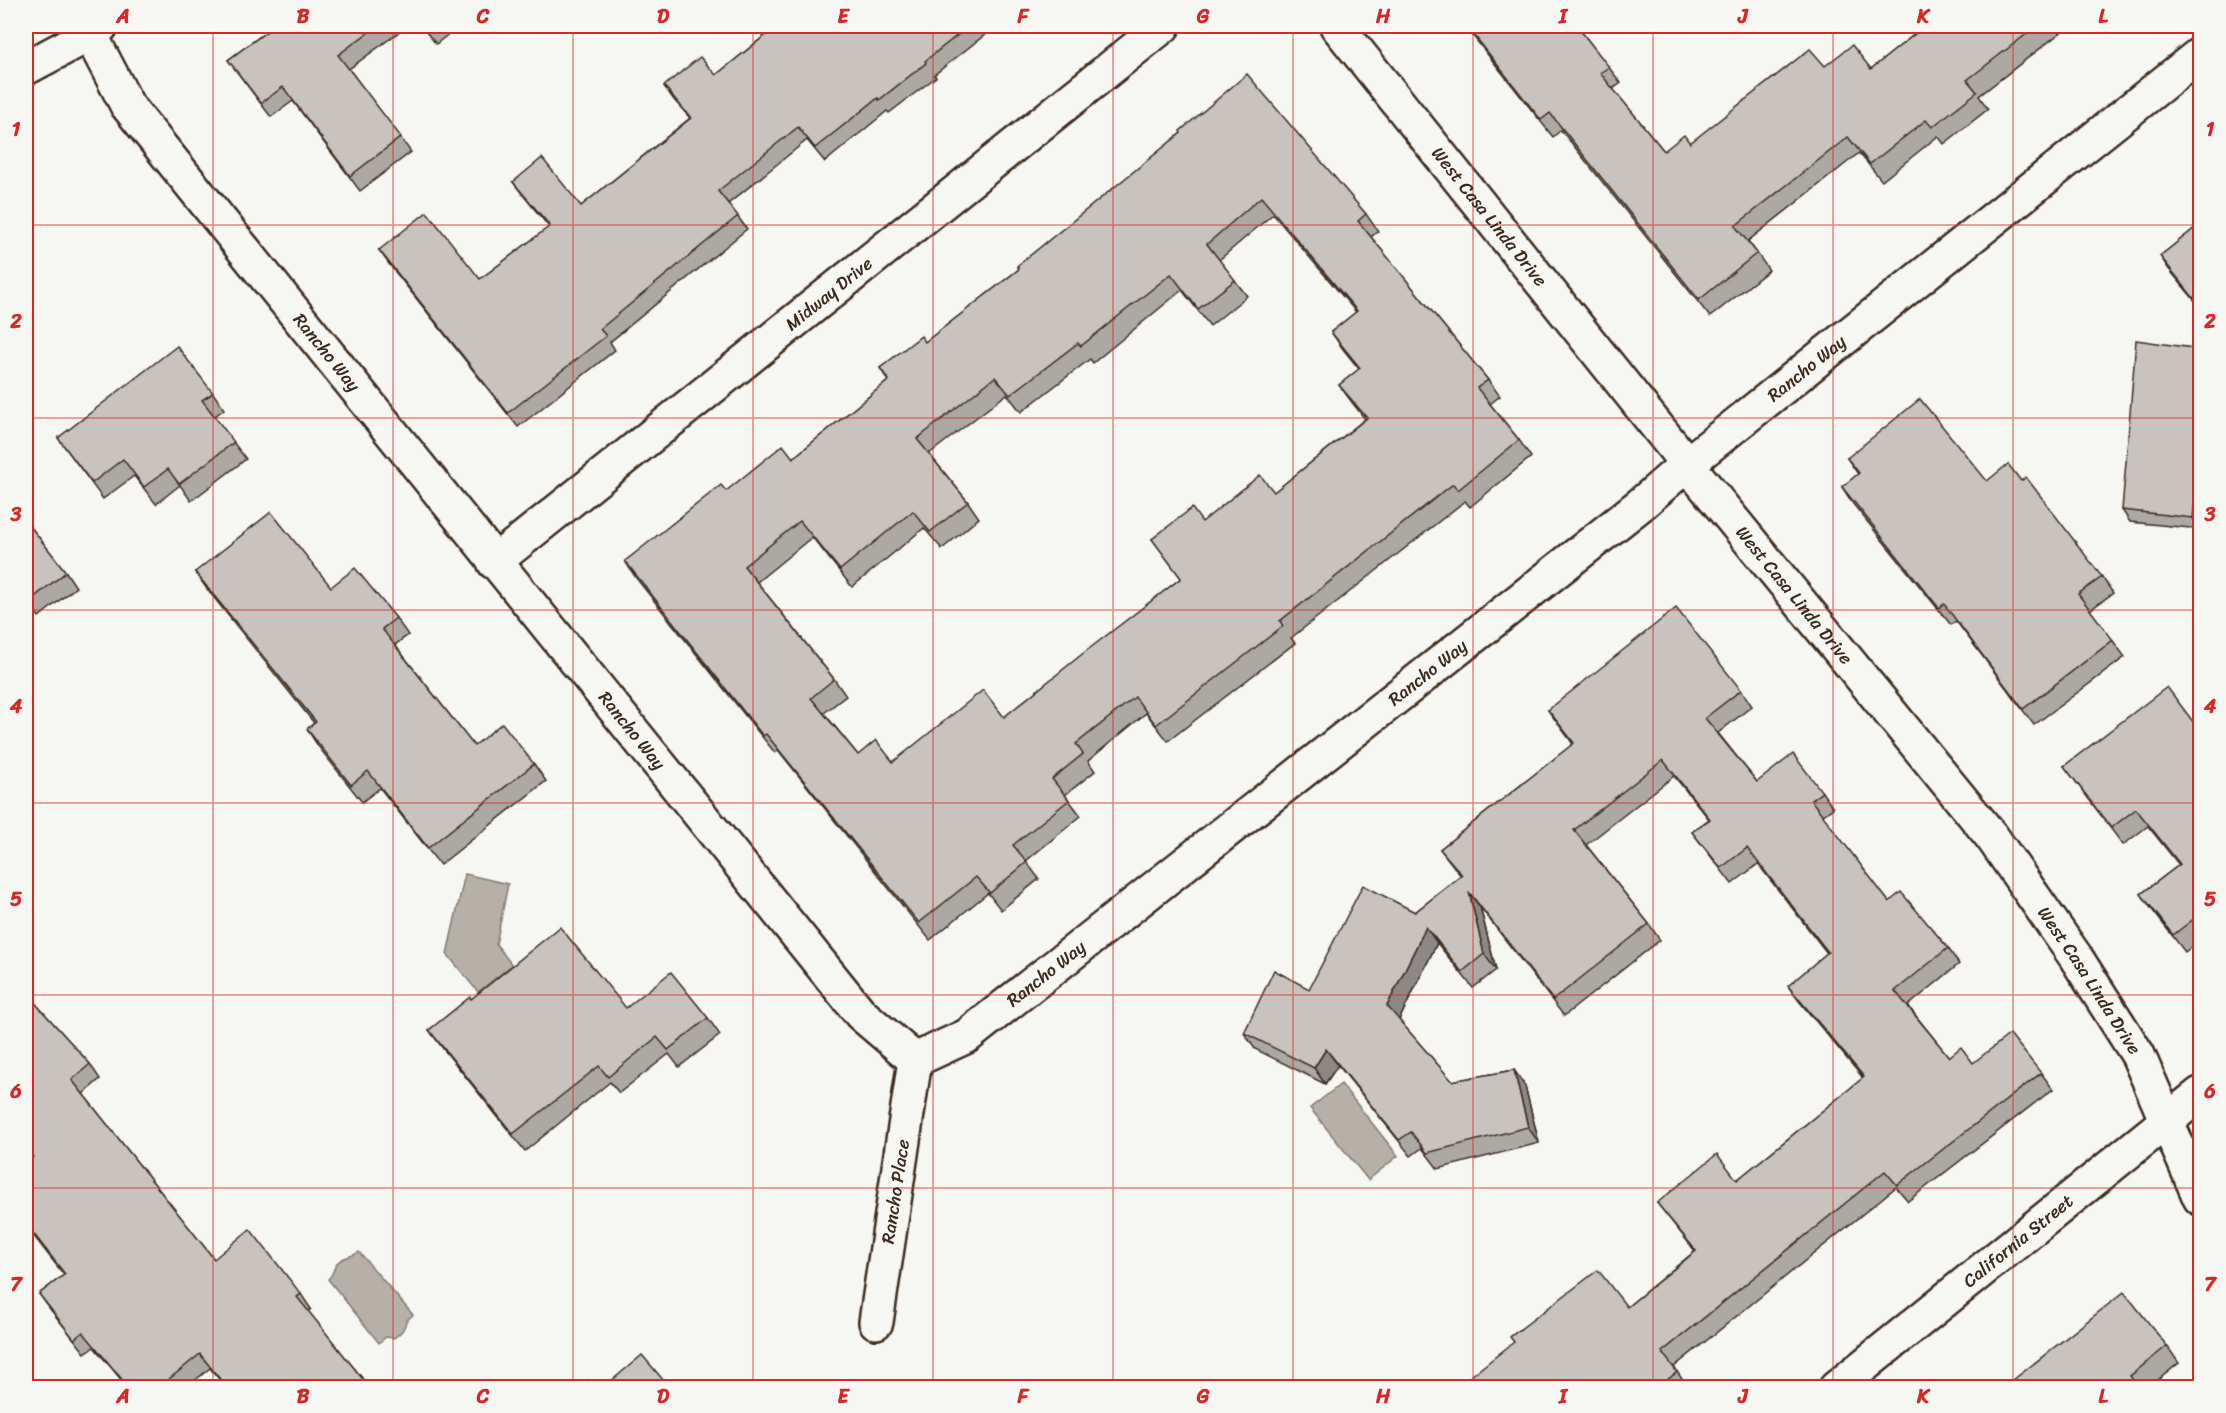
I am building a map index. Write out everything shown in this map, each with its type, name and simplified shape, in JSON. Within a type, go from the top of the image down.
[{"type":"street","name":"Midway Drive","points":[[494,562],[1163,26]]},
{"type":"street","name":"West Casa Linda Drive","points":[[1337,26],[1687,464],[1992,837],[2075,956],[2138,1055],[2200,1198]]},
{"type":"street","name":"Rancho Way","points":[[95,30],[127,105],[861,1014],[915,1060],[967,1036],[1640,505],[1687,464],[2200,54]]},
{"type":"street","points":[[26,68],[95,30]]},
{"type":"street","name":"Rancho Place","points":[[876,1322],[915,1060]]},
{"type":"street","name":"California Street","points":[[1836,1388],[2200,1094]]},
{"type":"shaded area","points":[[465,874],[508,884],[496,944],[512,965],[478,992],[447,954]]},
{"type":"shaded area","points":[[1341,1084],[1398,1156],[1368,1180],[1310,1108]]},
{"type":"shaded area","points":[[359,1252],[413,1315],[406,1321],[404,1329],[399,1334],[394,1338],[386,1337],[379,1343],[328,1279],[339,1261]]},
{"type":"building","points":[[274,26],[377,26],[338,55],[401,137],[350,176],[283,87],[261,103],[228,60]]},
{"type":"building","points":[[777,26],[969,26],[925,61],[926,63],[815,148],[798,127],[718,191],[738,216],[600,329],[606,336],[508,413],[379,250],[427,212],[480,279],[550,226],[513,182],[542,158],[581,206],[691,118],[664,86],[700,57],[716,75]]},
{"type":"building","points":[[1467,26],[1577,26],[1609,67],[1600,73],[1664,151],[1684,135],[1690,143],[1810,49],[1825,66],[1852,45],[1871,69],[1925,26],[2037,26],[1967,80],[1977,92],[1932,127],[1926,120],[1870,164],[1848,137],[1735,226],[1757,253],[1699,300],[1550,113],[1541,120]]},
{"type":"building","points":[[1247,74],[1366,214],[1358,221],[1488,380],[1477,388],[1519,440],[1458,490],[1453,484],[1280,621],[1283,626],[1156,725],[1135,697],[1076,744],[1083,754],[1052,779],[1069,800],[1013,845],[1027,862],[990,893],[976,877],[919,923],[766,734],[763,736],[625,561],[721,485],[726,491],[783,445],[793,458],[889,380],[880,368],[921,336],[925,342],[1019,269],[1017,266],[1181,133],[1180,131]],"holes":[[[1261,197],[1357,311],[1331,332],[1360,368],[1339,385],[1367,418],[1274,492],[1260,475],[1202,522],[1192,508],[1152,539],[1181,578],[1004,717],[983,690],[893,762],[876,740],[858,755],[811,698],[834,679],[744,566],[800,521],[840,570],[913,511],[930,532],[968,502],[917,439],[995,377],[1010,395],[1078,343],[1081,346],[1171,274],[1198,309],[1235,280],[1207,244]]]},
{"type":"building","points":[[2200,224],[2200,306],[2160,256]]},
{"type":"building","points":[[2136,340],[2200,349],[2200,453],[2193,518],[2122,510]]},
{"type":"building","points":[[177,346],[213,393],[202,400],[234,442],[179,484],[168,469],[144,487],[123,459],[92,483],[58,438]]},
{"type":"building","points":[[1920,399],[1987,481],[2008,464],[2021,481],[2026,477],[2102,577],[2078,594],[2113,640],[2023,709],[1944,604],[1939,608],[1842,487],[1859,473],[1847,458]]},
{"type":"building","points":[[271,512],[331,587],[355,568],[396,618],[382,629],[474,746],[502,723],[534,764],[428,848],[368,771],[351,785],[307,729],[316,722],[195,572]]},
{"type":"building","points":[[26,521],[66,572],[28,602],[26,598]]},
{"type":"building","points":[[1676,608],[1741,690],[1705,718],[1757,782],[1793,754],[1822,792],[1811,800],[1889,902],[1901,892],[1948,948],[1895,991],[1949,1057],[1961,1047],[1973,1063],[2010,1034],[2041,1073],[1897,1185],[1885,1171],[1662,1352],[1677,1372],[1657,1388],[1456,1388],[1514,1342],[1510,1337],[1598,1270],[1627,1307],[1696,1251],[1657,1203],[1717,1154],[1737,1180],[1864,1077],[1788,986],[1828,952],[1747,848],[1721,868],[1692,832],[1710,819],[1663,760],[1574,830],[1649,924],[1553,1000],[1469,892],[1484,954],[1462,972],[1426,927],[1387,1006],[1452,1081],[1514,1070],[1528,1127],[1427,1153],[1411,1132],[1399,1140],[1326,1049],[1314,1068],[1244,1033],[1274,970],[1309,989],[1363,885],[1415,912],[1462,875],[1440,849],[1574,743],[1548,710]]},
{"type":"building","points":[[2167,687],[2200,731],[2200,914],[2173,935],[2141,894],[2180,864],[2136,809],[2111,828],[2064,766]]},
{"type":"building","points":[[560,927],[626,1008],[671,972],[708,1018],[668,1050],[657,1037],[608,1077],[599,1066],[513,1134],[429,1030]]},
{"type":"building","points":[[26,993],[90,1064],[72,1080],[214,1259],[250,1229],[301,1294],[297,1297],[366,1383],[361,1388],[227,1388],[200,1354],[158,1388],[129,1388],[83,1332],[74,1339],[39,1294],[65,1274],[26,1224],[26,1163],[33,1157],[26,1148]]},
{"type":"building","points":[[2124,1292],[2167,1346],[2130,1376],[2139,1388],[2003,1388]]},
{"type":"building","points":[[642,1355],[670,1388],[603,1388]]},
{"type":"building","points":[[587,1380],[594,1388],[578,1388]]}]
